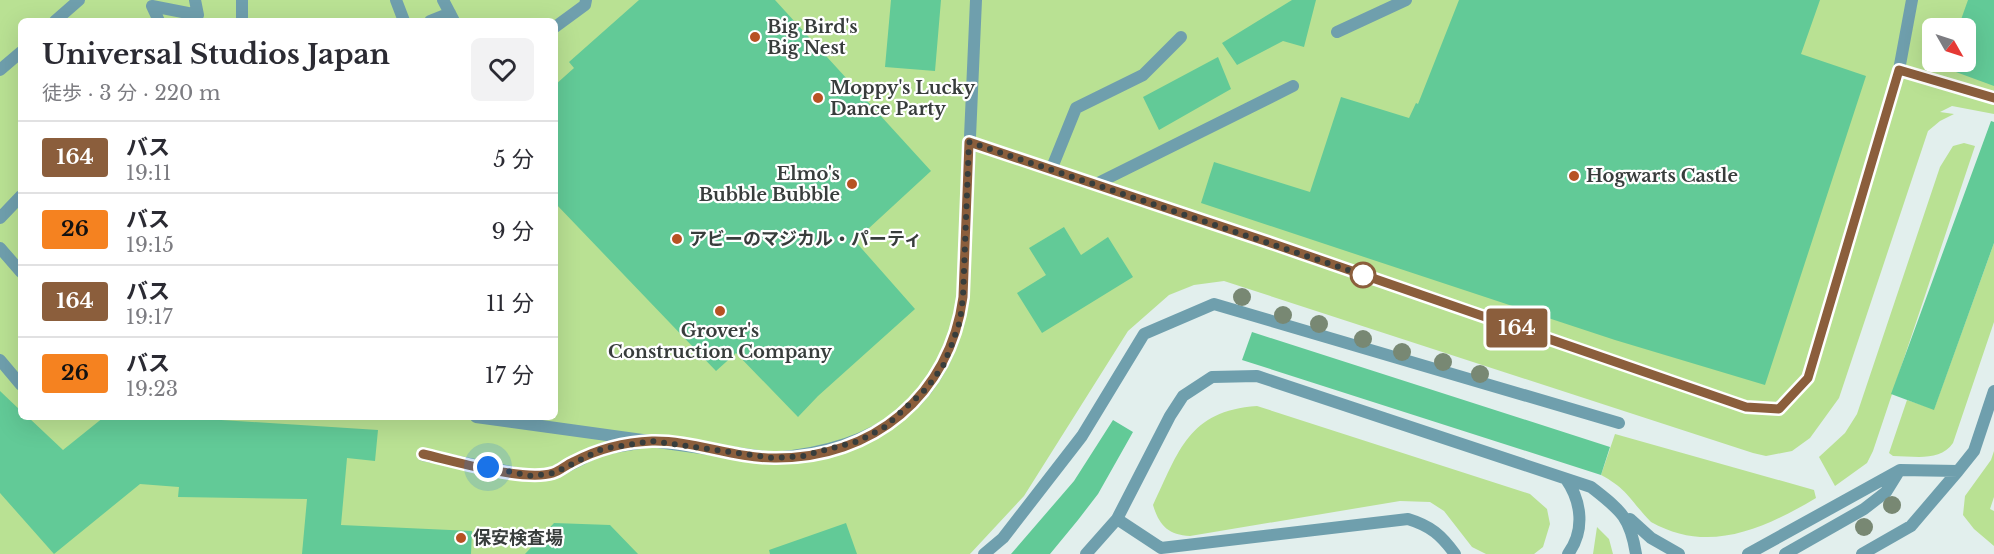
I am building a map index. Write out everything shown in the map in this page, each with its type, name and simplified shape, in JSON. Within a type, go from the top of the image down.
[{"type":"street","points":[[58,18],[79,0]]},
{"type":"street","points":[[158,18],[152,6],[198,15],[195,0]]},
{"type":"street","points":[[242,0],[242,18]]},
{"type":"street","points":[[396,0],[403,18]]},
{"type":"street","points":[[443,0],[452,17]]},
{"type":"street","points":[[558,25],[585,5],[586,0]]},
{"type":"street","points":[[498,420],[773,458],[803,456],[859,441],[905,411],[927,388],[943,366],[960,321],[963,297],[976,0]]},
{"type":"street","points":[[1336,32],[1406,0]]},
{"type":"street","points":[[969,142],[1746,407],[1779,409],[1808,378],[1899,70],[1912,0]]},
{"type":"street","points":[[1051,170],[1076,108],[1143,75],[1181,37]]},
{"type":"street","points":[[0,70],[18,55]]},
{"type":"street","points":[[1899,70],[1994,98]]},
{"type":"street","points":[[1096,184],[1293,86]]},
{"type":"street","points":[[0,218],[18,199]]},
{"type":"street","points":[[0,248],[18,266]]},
{"type":"street","points":[[984,554],[1003,538],[1082,436],[1144,334],[1214,304],[1619,423]]},
{"type":"street","points":[[0,360],[18,381]]},
{"type":"street","points":[[1086,554],[1117,519],[1183,396],[1212,377],[1257,376],[1591,488],[1616,506],[1651,538],[1679,554]]},
{"type":"street","points":[[1862,554],[1911,526],[1958,471],[1974,451],[1994,391]]},
{"type":"street","points":[[423,454],[531,476],[554,473],[602,449],[652,441]]},
{"type":"street","points":[[1748,554],[1900,470],[1958,471]]},
{"type":"street","points":[[1785,554],[1864,509],[1886,492],[1900,470]]},
{"type":"street","points":[[1566,479],[1576,499],[1580,526],[1577,539],[1568,554]]},
{"type":"street","points":[[1616,506],[1632,529],[1636,554]]},
{"type":"street","points":[[1117,519],[1161,548],[1408,519],[1429,525],[1455,554]]},
{"type":"green space","points":[[0,0],[1994,0],[1994,114],[1952,106],[1940,112],[1954,114],[1940,121],[1928,131],[1839,398],[1810,438],[1792,451],[1766,456],[1753,453],[1224,281],[1194,285],[1169,295],[1128,331],[1024,496],[970,554],[0,554]]},
{"type":"green space","points":[[1964,143],[1975,146],[1873,451],[1867,463],[1835,486],[1819,457],[1845,433],[1857,414],[1940,167],[1953,146]]},
{"type":"green space","points":[[1994,243],[1994,322],[1953,443],[1941,453],[1926,457],[1893,456],[1889,453],[1907,400],[1934,409]]},
{"type":"green space","points":[[1257,406],[1530,494],[1547,509],[1550,524],[1543,547],[1534,554],[1486,554],[1472,547],[1444,511],[1430,502],[1400,501],[1190,536],[1170,531],[1158,518],[1153,505],[1179,451],[1201,425],[1215,416],[1234,409]]},
{"type":"green space","points":[[1615,434],[1814,490],[1816,498],[1775,520],[1735,534],[1714,537],[1693,536],[1672,531],[1651,522],[1624,491],[1601,475]]},
{"type":"green space","points":[[1994,451],[1994,497],[1990,509],[1994,511],[1994,546],[1974,529],[1963,515],[1965,496],[1991,460]]},
{"type":"green space","points":[[1597,527],[1609,539],[1613,554],[1593,554]]},
{"type":"building","points":[[639,0],[775,0],[931,171],[855,241],[915,309],[818,396],[798,417],[736,353],[716,371],[558,206],[558,82],[574,68],[569,62]]},
{"type":"building","points":[[891,0],[941,0],[935,71],[885,67]]},
{"type":"building","points":[[1292,0],[1316,0],[1304,47],[1283,41],[1237,65],[1222,43]]},
{"type":"building","name":"Hogwarts Castle","points":[[1459,0],[1820,0],[1801,54],[1866,76],[1765,385],[1615,340],[1201,203],[1214,162],[1310,192],[1341,97],[1409,118],[1416,103],[1418,104]]},
{"type":"building","points":[[1968,0],[1994,0],[1994,86],[1956,72],[1976,72],[1976,18],[1962,18]]},
{"type":"building","points":[[1218,57],[1231,89],[1159,130],[1143,97]]},
{"type":"building","points":[[1991,121],[1994,122],[1994,243],[1934,410],[1891,394]]},
{"type":"building","points":[[1064,227],[1081,255],[1108,237],[1133,277],[1042,333],[1017,293],[1046,275],[1029,248]]},
{"type":"building","points":[[1252,332],[1610,447],[1601,475],[1242,360]]},
{"type":"building","points":[[0,391],[18,408],[18,420],[31,420],[63,450],[100,420],[222,420],[378,430],[375,461],[347,458],[341,525],[472,531],[471,554],[302,554],[307,499],[178,497],[179,487],[140,484],[54,554],[0,493]]},
{"type":"building","points":[[1113,420],[1133,432],[1098,494],[1050,554],[1011,554],[1074,481]]},
{"type":"building","points":[[554,523],[610,525],[638,554],[525,554]]},
{"type":"building","points":[[846,523],[857,554],[770,554],[769,550]]},
{"type":"bus line","name":"164","points":[[423,454],[531,476],[554,473],[602,449],[652,441],[773,458],[803,456],[859,441],[885,427],[905,411],[927,388],[943,366],[960,321],[969,142],[1268,242],[1746,407],[1779,409],[1808,378],[1899,70],[1994,98]]},
{"type":"place","name":"Big Bird's Big Nest","points":[[755,37]]},
{"type":"place","name":"Moppy's Lucky Dance Party","points":[[818,98]]},
{"type":"place","name":"Hogwarts Castle","points":[[1574,176]]},
{"type":"place","name":"Elmo's Bubble Bubble","points":[[852,184]]},
{"type":"place","name":"アビーのマジカル・パーティ","points":[[677,239]]},
{"type":"place","name":"Grover's Construction Company","points":[[720,311]]},
{"type":"place","name":"保安検査場","points":[[461,538]]},
{"type":"route","points":[[488,467],[531,476],[554,473],[602,449],[652,441],[773,458],[803,456],[859,441],[885,427],[905,411],[927,388],[943,366],[960,321],[969,142],[1363,275]]}]
